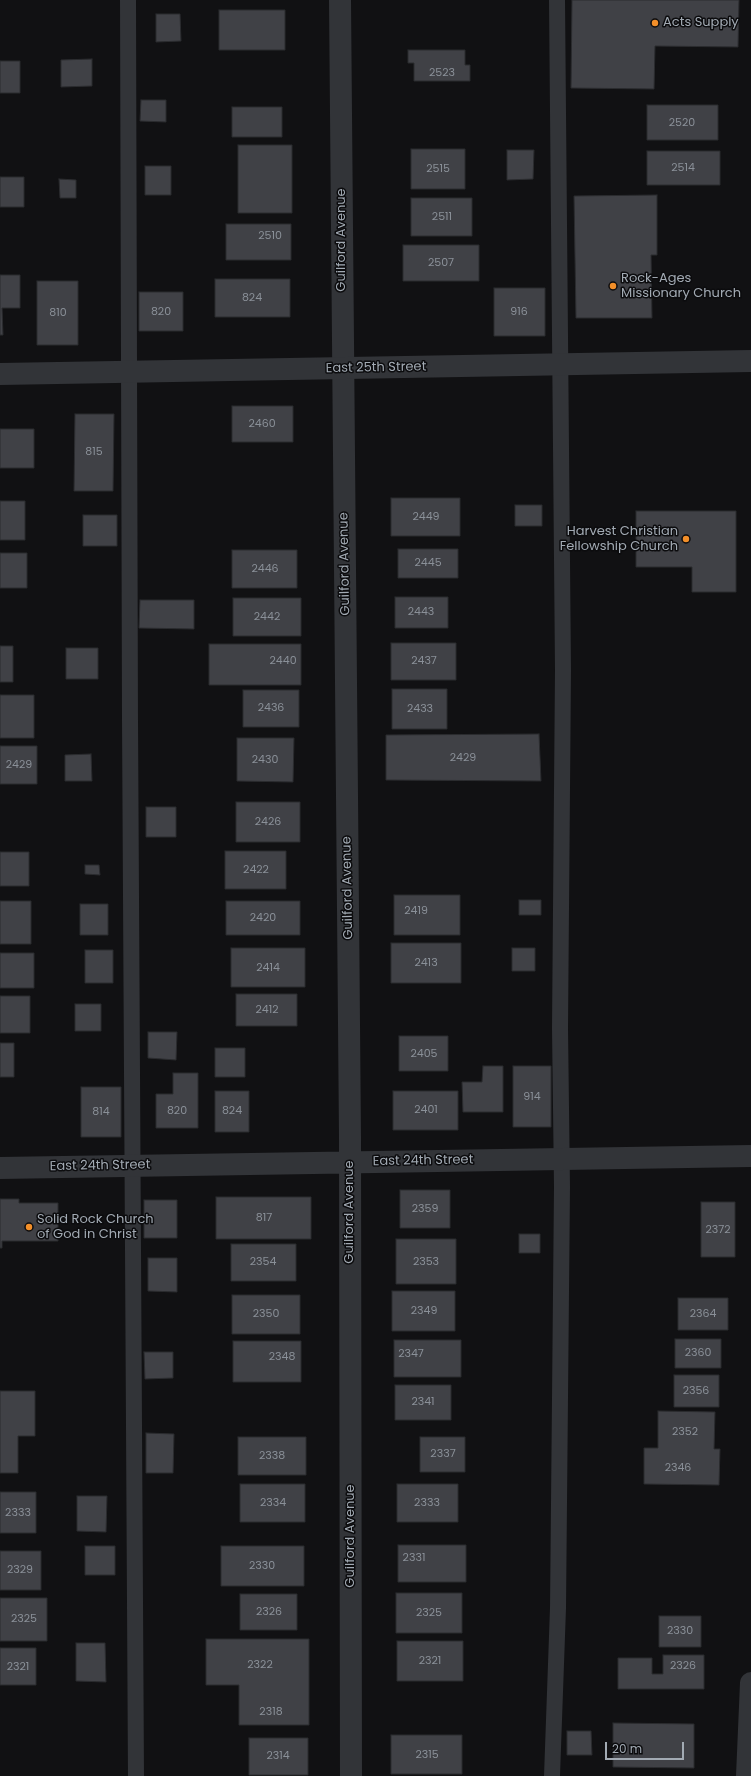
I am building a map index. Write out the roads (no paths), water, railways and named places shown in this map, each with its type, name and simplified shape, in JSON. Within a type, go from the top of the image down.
[{"type":"street","name":"Guilford Avenue","points":[[340,0],[350,1162],[351,1776]]},
{"type":"street","name":"East 25th Street","points":[[0,374],[751,361]]},
{"type":"street","name":"East 24th Street","points":[[0,1168],[751,1156]]},
{"type":"street","points":[[747,1776],[751,1683]]},
{"type":"lane","points":[[128,0],[132,1166],[136,1776]]},
{"type":"lane","points":[[552,1776],[558,1608],[563,678],[557,0]]},
{"type":"place","name":"Acts Supply","points":[[655,23]]},
{"type":"place","name":"Rock-Ages Missionary Church","points":[[613,286]]},
{"type":"place","name":"Harvest Christian Fellowship Church","points":[[686,539]]},
{"type":"place","name":"Solid Rock Church of God in Christ","points":[[29,1227]]}]
